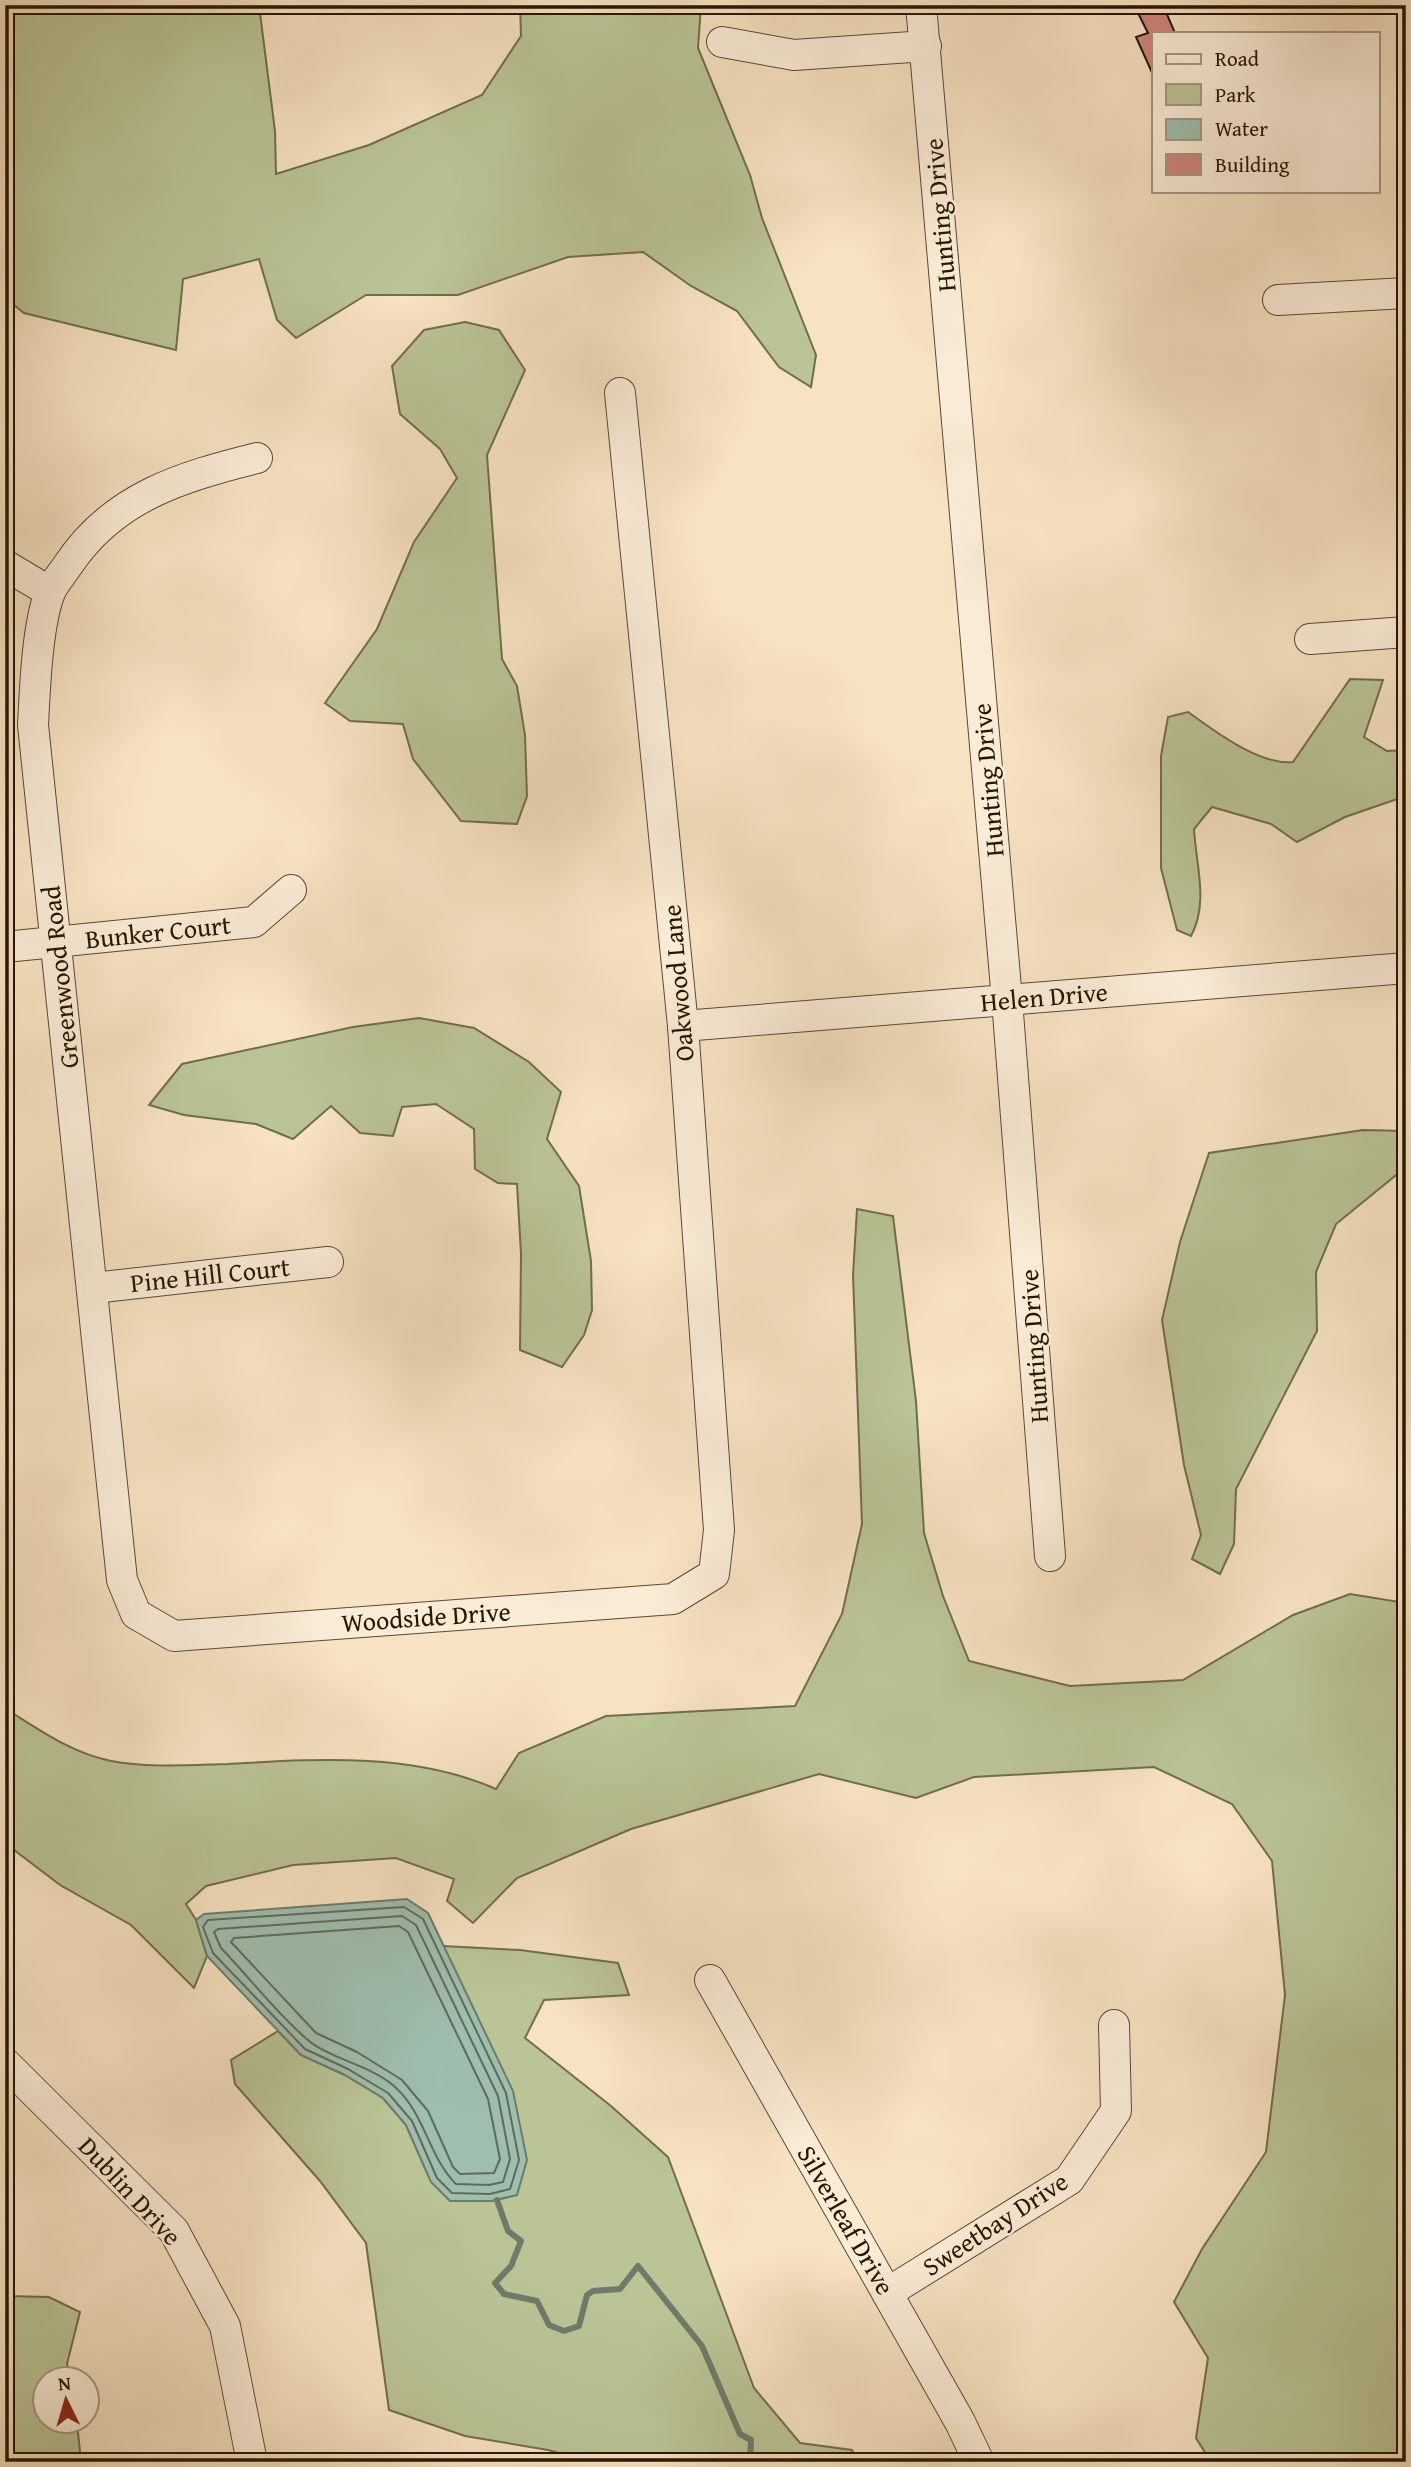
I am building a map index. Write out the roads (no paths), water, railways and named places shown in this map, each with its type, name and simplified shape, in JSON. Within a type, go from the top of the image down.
[{"type":"street","name":"Hunting Drive","points":[[921,5],[1007,1000],[1050,1556]]},
{"type":"street","points":[[722,42],[794,55],[926,46]]},
{"type":"street","points":[[1278,300],[1406,293]]},
{"type":"street","name":"Oakwood Lane","points":[[620,393],[683,1026],[719,1530],[714,1574]]},
{"type":"street","name":"Greenwood Road","points":[[136,1614],[122,1580],[33,724],[36,671],[50,592],[85,539],[134,500],[191,474],[257,458]]},
{"type":"street","points":[[5,565],[50,592]]},
{"type":"street","points":[[1310,639],[1406,632]]},
{"type":"street","name":"Bunker Court","points":[[5,947],[254,922],[291,890]]},
{"type":"street","name":"Helen Drive","points":[[683,1026],[1406,968]]},
{"type":"street","name":"Pine Hill Court","points":[[93,1288],[328,1262]]},
{"type":"street","name":"Woodside Drive","points":[[136,1614],[174,1636],[673,1599],[714,1574]]},
{"type":"street","name":"Silverleaf Drive","points":[[710,1980],[979,2462]]},
{"type":"street","name":"Sweetbay Drive","points":[[887,2293],[1069,2180],[1116,2111],[1114,2025]]},
{"type":"street","name":"Dublin Drive","points":[[5,2063],[174,2231],[225,2326],[252,2462]]},
{"type":"water","points":[[407,1899],[428,1913],[513,2091],[527,2160],[517,2195],[491,2201],[450,2201],[431,2182],[406,2125],[383,2098],[345,2075],[301,2055],[207,1956],[196,1920],[204,1914]]},
{"type":"waterway","points":[[497,2200],[508,2231],[521,2241],[511,2266],[495,2283],[504,2294],[537,2301],[549,2325],[564,2331],[579,2326],[587,2295],[593,2291],[620,2289],[638,2266],[702,2346],[740,2434],[751,2440],[750,2462]]}]
